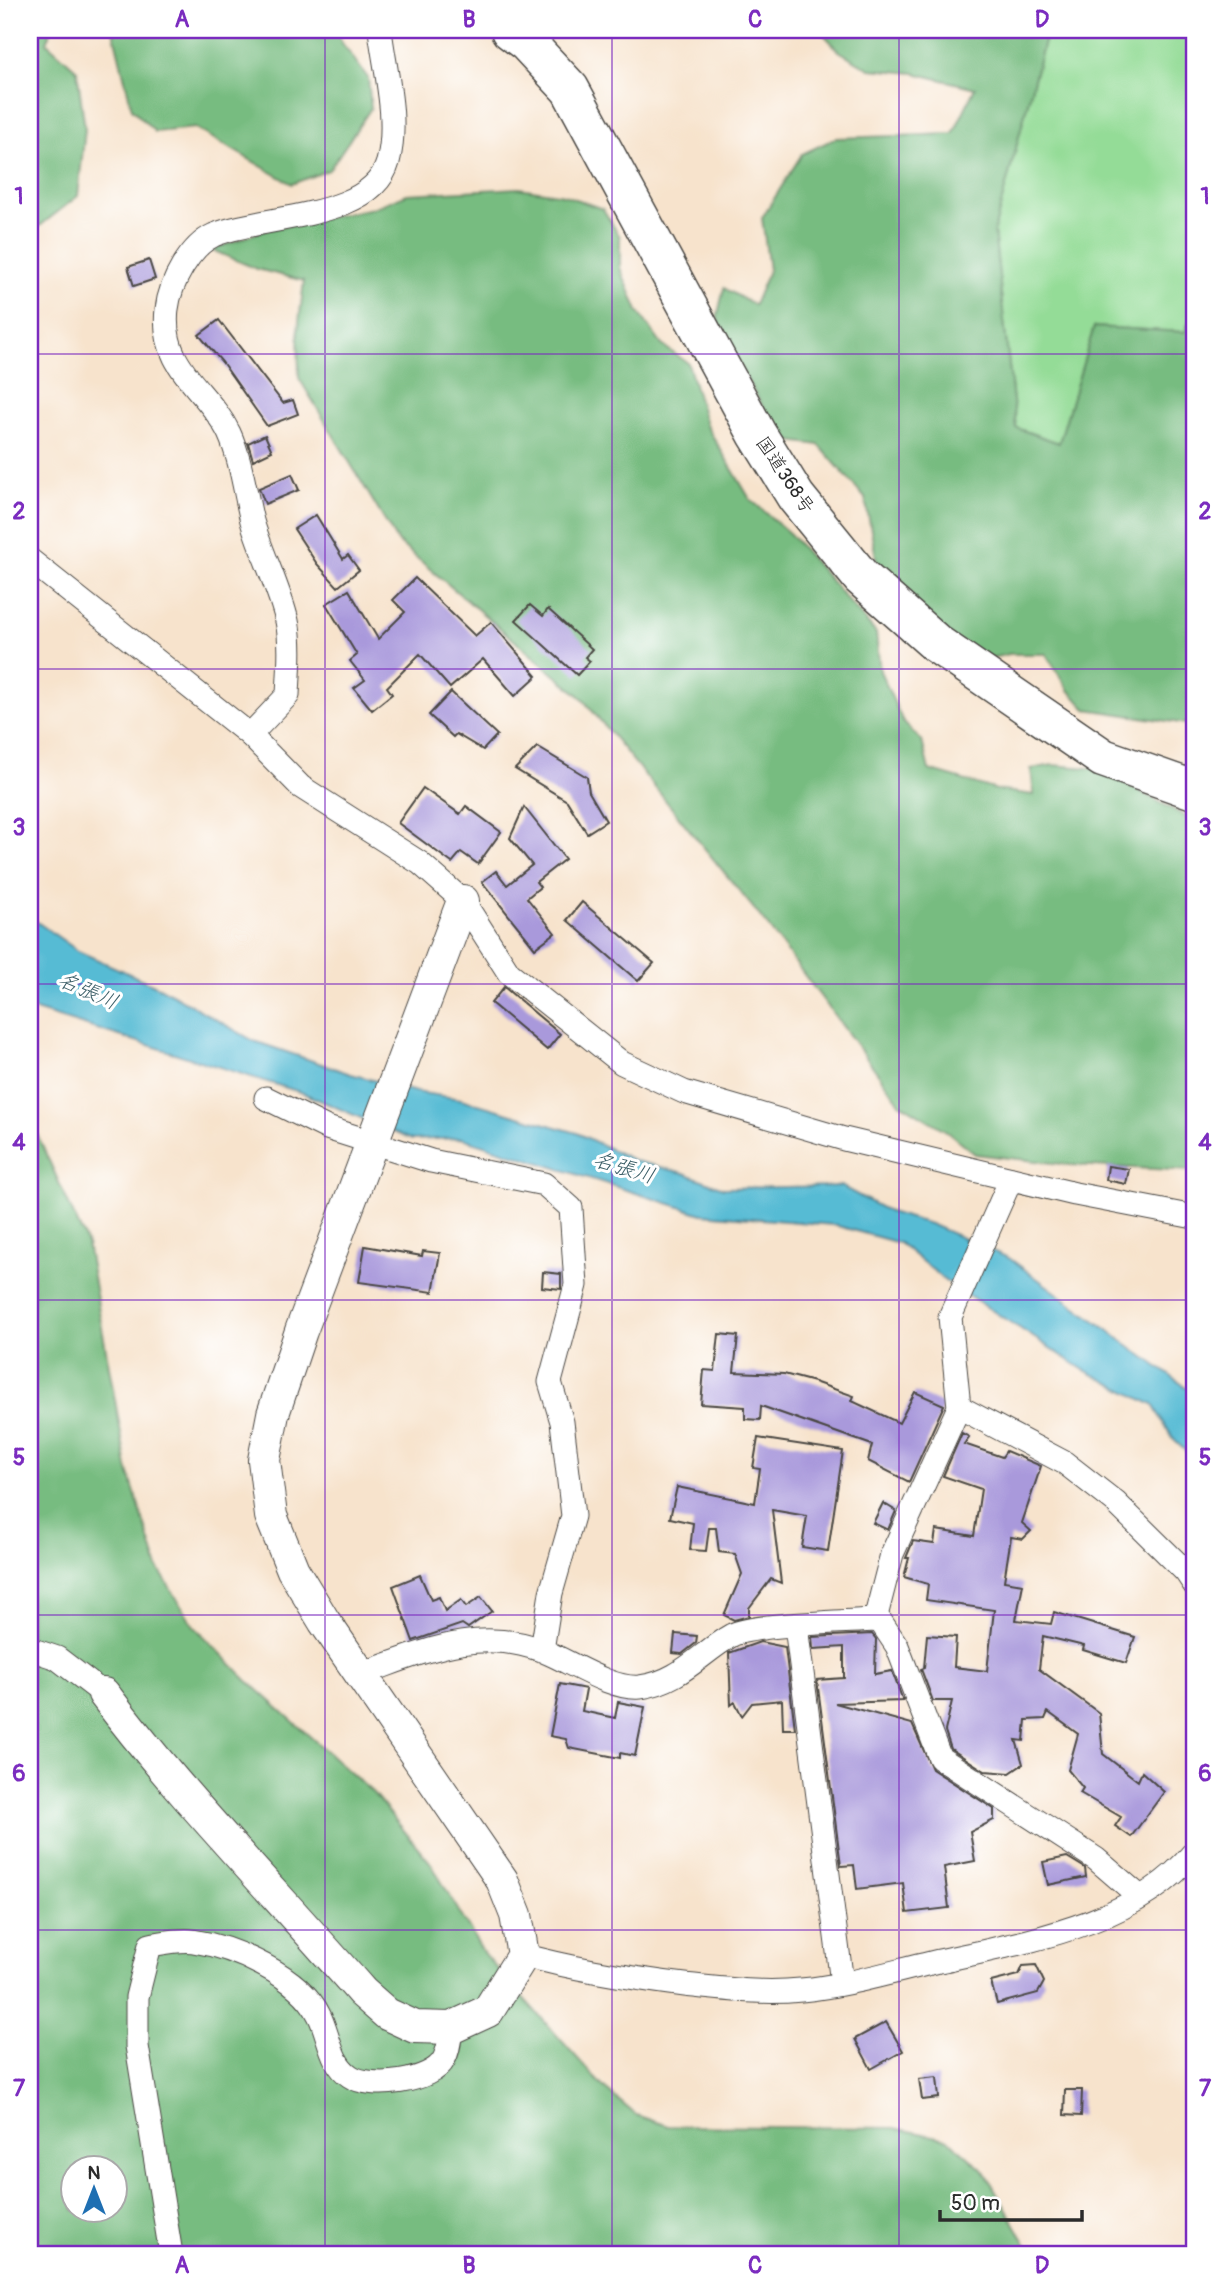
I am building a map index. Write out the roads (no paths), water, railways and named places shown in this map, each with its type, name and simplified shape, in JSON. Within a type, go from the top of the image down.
[{"type":"highway","name":"国道368号","points":[[510,30],[527,43],[570,89],[757,434],[796,496],[861,576],[937,644],[1103,758],[1194,790]]},
{"type":"street","points":[[250,735],[288,695],[287,622],[261,554],[229,433],[187,378],[169,345],[167,309],[176,277],[189,258],[213,236],[329,208],[370,191],[387,164],[392,133],[380,30]]},
{"type":"street","points":[[30,560],[250,735],[301,787],[420,863],[463,901],[509,973],[622,1063],[684,1092],[844,1139],[1011,1179],[1194,1217]]},
{"type":"street","points":[[30,1649],[57,1658],[104,1694],[154,1759],[362,1992],[387,2014],[415,2027],[451,2028],[488,2011],[523,1955],[516,1915],[502,1880],[293,1570],[271,1516],[264,1460],[273,1414],[301,1331],[463,901]]},
{"type":"street","points":[[266,1098],[327,1128],[431,1161],[544,1184],[571,1208],[576,1285],[550,1382],[562,1422],[572,1516],[551,1592],[542,1650]]},
{"type":"street","points":[[876,1620],[892,1555],[958,1407],[950,1317],[1011,1179]]},
{"type":"street","points":[[958,1407],[1065,1463],[1115,1502],[1186,1572],[1194,1584]]},
{"type":"street","points":[[361,1674],[453,1643],[497,1638],[542,1650],[588,1675],[639,1687],[680,1675],[734,1634],[876,1620],[881,1622],[897,1646],[940,1758],[1096,1859],[1140,1897]]},
{"type":"street","points":[[796,1626],[842,1983]]},
{"type":"street","points":[[523,1955],[582,1971],[732,1990],[800,1991],[1065,1931],[1140,1897],[1178,1872],[1194,1852]]},
{"type":"street","points":[[171,2254],[137,2046],[137,1997],[150,1945],[191,1940],[258,1960],[291,1984],[319,2013],[337,2061],[351,2077],[374,2083],[401,2081],[430,2073],[444,2061],[451,2028]]},
{"type":"water","name":"名張川","points":[[30,917],[78,951],[161,988],[254,1041],[351,1074],[416,1092],[461,1099],[577,1133],[635,1161],[684,1173],[723,1188],[841,1186],[889,1212],[930,1224],[1009,1258],[1194,1393],[1194,1459],[1174,1440],[1153,1405],[1084,1370],[945,1280],[899,1243],[834,1225],[702,1214],[462,1138],[412,1140],[303,1093],[32,1009]]}]
